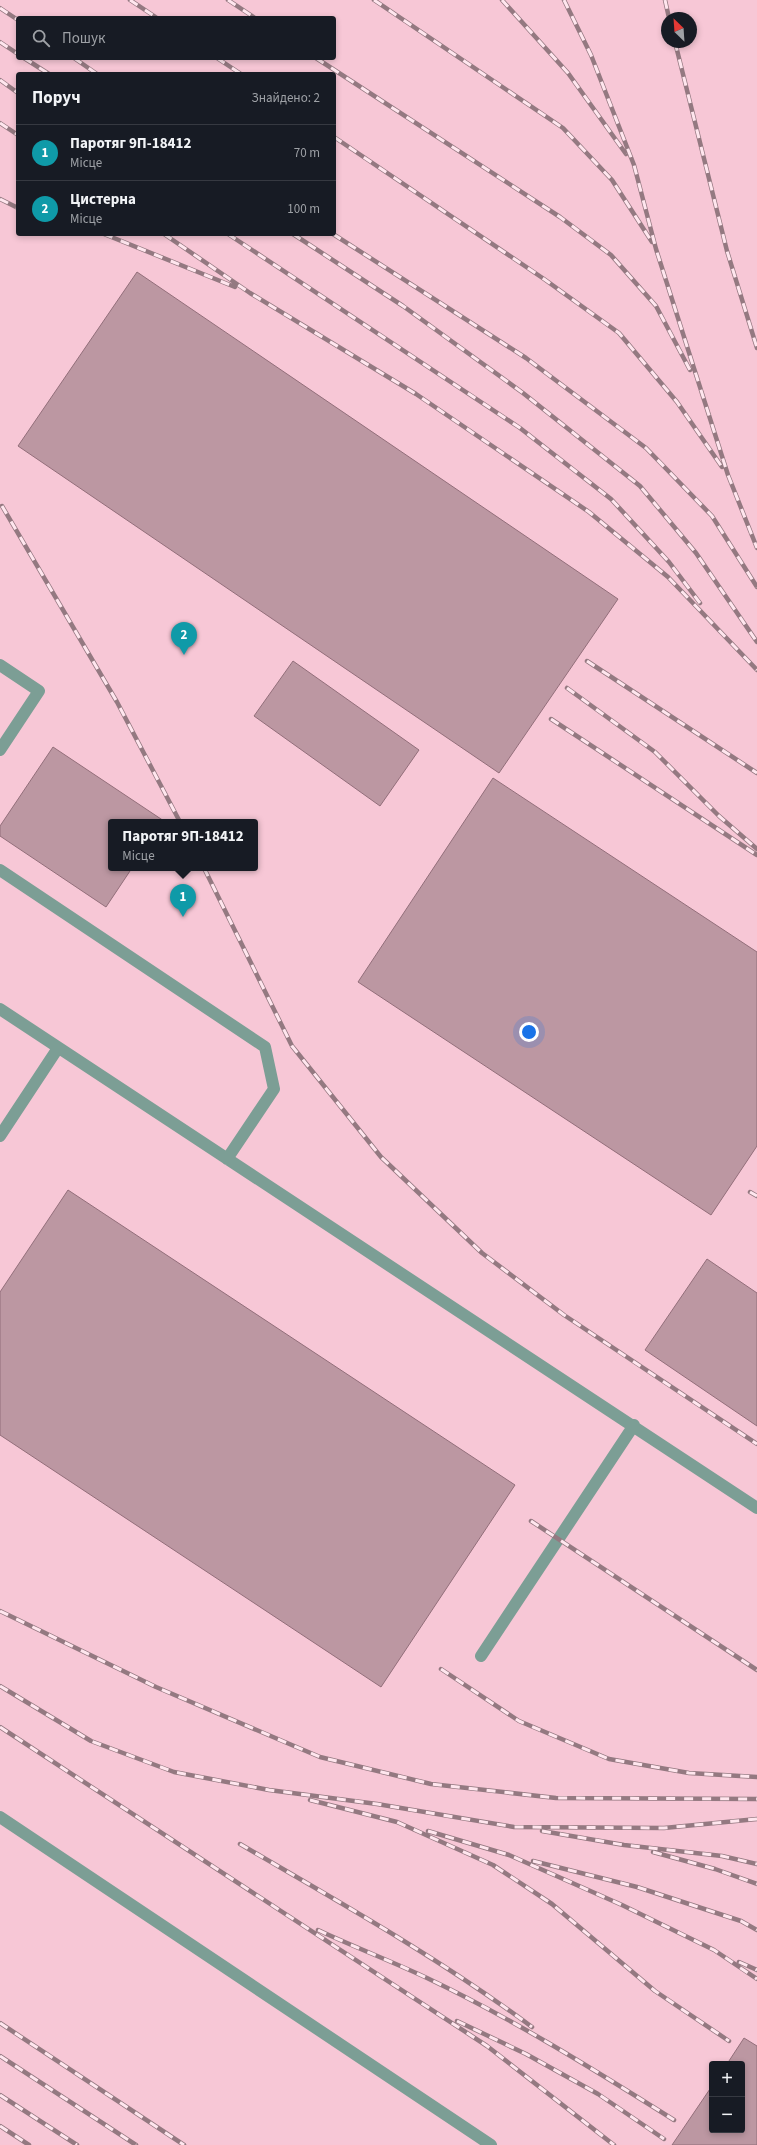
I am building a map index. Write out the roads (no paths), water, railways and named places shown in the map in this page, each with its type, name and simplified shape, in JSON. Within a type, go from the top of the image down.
[{"type":"lane","points":[[0,665],[39,691],[0,750]]},
{"type":"lane","points":[[0,870],[265,1047],[274,1089],[227,1159]]},
{"type":"lane","points":[[0,1009],[634,1425],[757,1508]]},
{"type":"lane","points":[[0,1136],[58,1048]]},
{"type":"lane","points":[[482,1656],[634,1425]]},
{"type":"lane","points":[[0,1817],[491,2145]]},
{"type":"railway","points":[[130,0],[154,16]]},
{"type":"railway","points":[[228,0],[252,16]]},
{"type":"railway","points":[[374,0],[563,128],[612,180],[652,242]]},
{"type":"railway","points":[[502,0],[568,73],[626,154]]},
{"type":"railway","points":[[564,0],[591,55],[634,165],[656,249],[728,475],[757,548]]},
{"type":"railway","points":[[665,0],[668,12]]},
{"type":"railway","points":[[0,8],[16,19]]},
{"type":"railway","points":[[0,42],[16,53]]},
{"type":"railway","points":[[676,48],[727,251],[757,348]]},
{"type":"railway","points":[[27,60],[46,72]]},
{"type":"railway","points":[[77,60],[94,72]]},
{"type":"railway","points":[[220,60],[238,72]]},
{"type":"railway","points":[[319,60],[560,217],[611,255],[656,306],[690,370]]},
{"type":"railway","points":[[0,80],[16,92]]},
{"type":"railway","points":[[0,123],[16,134]]},
{"type":"railway","points":[[336,138],[544,279],[619,333],[677,402],[722,467]]},
{"type":"railway","points":[[0,199],[16,207]]},
{"type":"railway","points":[[109,236],[235,287]]},
{"type":"railway","points":[[167,236],[250,293],[416,394],[589,512],[668,577],[757,670]]},
{"type":"railway","points":[[231,236],[520,428],[611,499],[669,562],[700,603]]},
{"type":"railway","points":[[296,236],[403,306],[523,393],[640,486],[696,553],[757,642]]},
{"type":"railway","points":[[336,236],[526,358],[646,448],[712,516],[757,587]]},
{"type":"railway","points":[[2,506],[117,702],[178,819]]},
{"type":"railway","points":[[587,661],[757,773]]},
{"type":"railway","points":[[567,688],[655,752],[719,816],[757,849]]},
{"type":"railway","points":[[551,719],[757,855]]},
{"type":"railway","points":[[205,871],[292,1046],[381,1157],[482,1253],[564,1315],[757,1444]]},
{"type":"railway","points":[[750,1192],[757,1196]]},
{"type":"railway","points":[[531,1521],[757,1670]]},
{"type":"railway","points":[[0,1611],[156,1687],[320,1757],[431,1784],[556,1798],[757,1799]]},
{"type":"railway","points":[[441,1669],[519,1721],[609,1759],[689,1773],[757,1777]]},
{"type":"railway","points":[[0,1686],[91,1741],[174,1772],[269,1790],[377,1804],[514,1827],[664,1828],[757,1819]]},
{"type":"railway","points":[[0,1727],[487,2046],[614,2145]]},
{"type":"railway","points":[[310,1800],[397,1822],[493,1865],[552,1904],[655,1991],[729,2041]]},
{"type":"railway","points":[[428,1831],[509,1855],[622,1905],[714,1950],[757,1979]]},
{"type":"railway","points":[[542,1831],[624,1845],[722,1856],[757,1864]]},
{"type":"railway","points":[[240,1844],[425,1954],[461,1977],[532,2027]]},
{"type":"railway","points":[[653,1852],[715,1869],[757,1884]]},
{"type":"railway","points":[[533,1861],[637,1887],[741,1921],[757,1930]]},
{"type":"railway","points":[[318,1930],[427,1978],[490,2010],[583,2063],[674,2120]]},
{"type":"railway","points":[[739,1962],[757,1970]]},
{"type":"railway","points":[[457,2021],[526,2054],[598,2094],[664,2139]]},
{"type":"railway","points":[[0,2023],[184,2145]]},
{"type":"railway","points":[[0,2056],[136,2145]]},
{"type":"railway","points":[[0,2095],[77,2145]]},
{"type":"railway","points":[[0,2126],[29,2145]]},
{"type":"place","name":"Цистерна","points":[[184,655]]},
{"type":"place","name":"Паротяг 9П-18412","points":[[183,917]]}]
